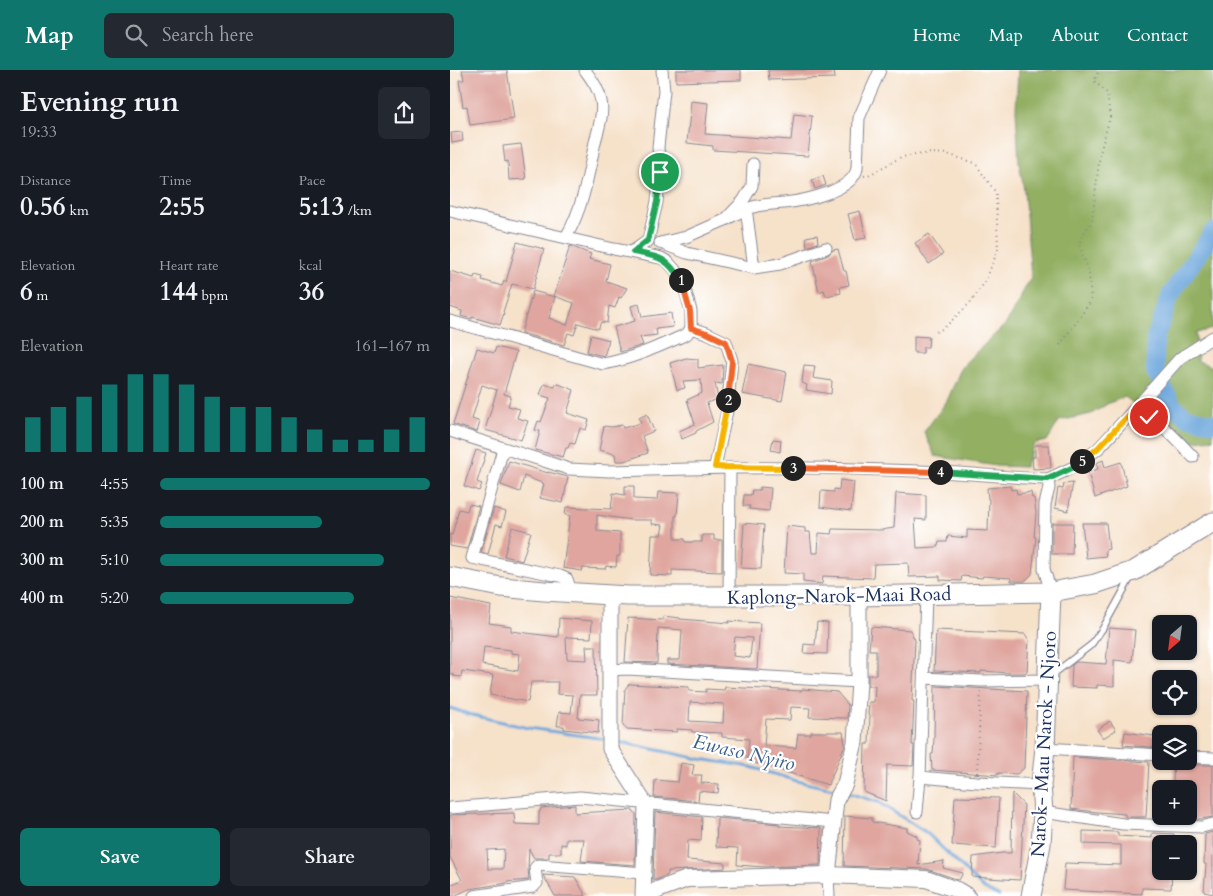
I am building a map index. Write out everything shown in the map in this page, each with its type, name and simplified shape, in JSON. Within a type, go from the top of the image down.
[{"type":"highway","name":"Kaplong-Narok-Maai Road","points":[[450,577],[501,587],[572,594],[730,597],[1051,592],[1094,584],[1134,571],[1213,522]]},
{"type":"highway","name":"Narok- Mau Narok - Njoro","points":[[1032,893],[1041,844],[1043,812],[1041,785],[1045,748],[1051,592]]},
{"type":"main road","points":[[644,896],[687,879],[828,875],[926,879],[959,894]]},
{"type":"street","points":[[566,237],[575,222],[584,197],[601,119],[602,102],[596,85],[586,70]]},
{"type":"street","points":[[633,252],[648,240],[657,202],[660,172],[658,147],[664,92],[662,70]]},
{"type":"street","points":[[661,243],[686,237],[725,220],[746,208],[786,203],[819,196],[852,180],[857,168],[860,118],[880,70]]},
{"type":"street","points":[[725,220],[743,201],[752,186],[752,164]]},
{"type":"street","points":[[746,208],[754,268]]},
{"type":"street","points":[[450,211],[661,258],[668,262],[676,271],[686,293],[691,328],[687,334],[646,352],[617,362],[603,364],[450,320]]},
{"type":"street","points":[[648,240],[687,253],[754,268],[780,264],[826,248]]},
{"type":"street","points":[[691,328],[726,342],[732,361],[727,411],[715,467]]},
{"type":"street","points":[[450,431],[503,449],[576,469],[609,471],[715,467],[835,468],[943,472],[1048,479],[1076,466],[1098,448],[1180,358],[1213,337]]},
{"type":"street","points":[[1131,413],[1137,412],[1149,417],[1170,434],[1193,457]]},
{"type":"street","points":[[503,449],[472,558],[560,576],[567,579],[572,594]]},
{"type":"street","points":[[730,468],[730,597]]},
{"type":"street","points":[[1048,479],[1049,488],[1045,504],[1044,569],[1051,592]]},
{"type":"street","points":[[610,594],[610,749],[646,805],[644,896]]},
{"type":"street","points":[[917,812],[920,778],[926,595]]},
{"type":"street","points":[[829,896],[828,875],[836,800],[845,784],[854,742],[859,682],[859,596]]},
{"type":"street","points":[[609,670],[656,670],[859,682]]},
{"type":"street","points":[[924,678],[981,681],[1047,680]]},
{"type":"street","points":[[1045,748],[1152,754]]},
{"type":"street","points":[[1197,757],[1213,758]]},
{"type":"street","points":[[920,778],[1041,785]]},
{"type":"street","points":[[450,808],[580,797],[833,822]]},
{"type":"street","points":[[1043,812],[1124,824],[1202,827],[1213,824]]},
{"type":"street","points":[[474,896],[533,887],[536,883],[535,868],[538,865],[644,873]]},
{"type":"lane","points":[[1047,680],[1090,645],[1103,628],[1134,571]]},
{"type":"path","points":[[1060,345],[1091,301],[1089,273],[1079,244],[1083,234],[1092,222],[1100,153],[1110,117],[1107,93],[1094,81],[1099,70]]},
{"type":"path","points":[[852,180],[870,174],[901,157],[931,153],[947,154],[975,163],[996,193],[998,250],[985,282],[970,303],[944,328],[934,333]]},
{"type":"path","points":[[977,782],[981,681]]},
{"type":"green space","points":[[1018,70],[1213,70],[1213,329],[1196,333],[1198,361],[1213,367],[1213,439],[1187,442],[1160,417],[1144,411],[1125,397],[1109,403],[1091,414],[1059,421],[1047,441],[1036,443],[1033,446],[1025,467],[996,466],[935,456],[924,432],[947,401],[966,362],[1006,324],[1031,277],[1024,190],[1019,162],[1016,110]]},
{"type":"building","points":[[462,70],[507,70],[514,119],[470,125],[467,106],[463,107],[459,80],[464,80]]},
{"type":"building","points":[[676,70],[741,70],[741,80],[676,82]]},
{"type":"building","points":[[768,70],[834,70],[835,78],[769,80]]},
{"type":"building","points":[[691,101],[708,103],[705,134],[791,140],[794,114],[812,116],[808,156],[713,150],[713,146],[687,143]]},
{"type":"building","points":[[462,132],[463,141],[452,143],[451,133]]},
{"type":"building","points":[[521,144],[526,179],[509,180],[508,161],[505,162],[503,146]]},
{"type":"building","points":[[823,176],[826,185],[815,189],[812,180]]},
{"type":"building","points":[[860,211],[866,238],[855,240],[848,214]]},
{"type":"building","points":[[929,234],[943,254],[929,264],[915,243]]},
{"type":"building","points":[[817,235],[818,243],[807,247],[806,237]]},
{"type":"building","points":[[517,242],[544,249],[533,289],[512,284],[500,325],[461,316],[462,311],[450,307],[450,271],[474,278],[475,275],[483,277],[482,280],[502,286],[504,281],[506,282]]},
{"type":"building","points":[[570,246],[591,254],[589,259],[610,264],[606,281],[627,288],[621,298],[619,297],[615,308],[609,306],[607,323],[601,322],[598,329],[578,323],[574,335],[568,333],[564,345],[521,333],[533,291],[555,297],[549,318],[567,325],[574,303],[554,296]]},
{"type":"building","points":[[838,249],[849,285],[840,287],[841,293],[826,296],[824,290],[819,292],[812,261]]},
{"type":"building","points":[[639,304],[642,317],[671,313],[673,327],[656,329],[657,335],[640,337],[643,345],[620,352],[614,327],[635,321],[631,306]]},
{"type":"building","points":[[591,335],[609,340],[604,356],[587,352]]},
{"type":"building","points":[[914,336],[929,337],[928,347],[923,347],[923,353],[914,353]]},
{"type":"building","points":[[496,347],[516,352],[504,394],[511,396],[508,406],[520,409],[517,418],[528,421],[521,440],[485,430],[497,390],[482,385],[472,419],[480,422],[477,432],[453,424],[477,348],[494,353]]},
{"type":"building","points":[[686,358],[698,359],[698,368],[723,365],[722,384],[715,383],[718,399],[707,403],[713,422],[682,439],[679,431],[695,424],[687,400],[702,393],[701,380],[683,381],[685,388],[677,390],[670,363]]},
{"type":"building","points":[[748,364],[787,372],[782,401],[742,394]]},
{"type":"building","points":[[804,365],[815,366],[813,378],[832,381],[831,394],[806,390],[807,385],[802,383]]},
{"type":"building","points":[[556,383],[574,390],[567,413],[589,420],[586,430],[580,428],[575,444],[570,443],[563,457],[535,450],[540,431],[535,430],[538,421],[541,422],[550,398],[540,395],[544,384],[555,387]]},
{"type":"building","points":[[647,414],[654,431],[642,436],[648,453],[624,461],[616,461],[615,454],[599,450],[604,426],[622,425],[623,428],[641,423],[639,418]]},
{"type":"building","points":[[773,439],[781,440],[780,452],[771,450]]},
{"type":"building","points":[[1035,445],[1049,445],[1051,468],[1033,469],[1032,457],[1035,457]]},
{"type":"building","points":[[476,450],[486,453],[477,482],[482,484],[479,491],[464,486]]},
{"type":"building","points":[[1103,460],[1105,467],[1121,462],[1127,486],[1095,498],[1088,472],[1098,469],[1096,463]]},
{"type":"building","points":[[509,461],[568,477],[563,503],[540,498],[544,484],[524,476],[520,492],[501,485]]},
{"type":"building","points":[[840,480],[854,482],[851,511],[820,507],[821,491],[834,492],[834,489],[839,490]]},
{"type":"building","points":[[1073,483],[1068,511],[1055,508],[1058,488],[1063,489],[1064,484]]},
{"type":"building","points":[[625,486],[634,486],[634,499],[657,500],[658,492],[679,493],[677,516],[675,516],[675,539],[685,539],[685,542],[702,542],[702,535],[714,535],[714,540],[722,540],[722,572],[672,570],[672,576],[650,575],[652,535],[661,535],[663,525],[652,524],[652,520],[631,520],[597,515],[597,531],[620,533],[620,556],[617,556],[616,567],[606,566],[605,569],[583,568],[582,571],[563,568],[570,515],[565,515],[566,507],[611,509],[613,493],[625,495]]},
{"type":"building","points":[[1010,486],[1011,490],[1016,489],[1017,494],[1031,492],[1032,498],[1034,498],[1036,513],[1034,537],[1036,537],[1032,574],[1025,581],[1011,581],[1011,578],[983,576],[982,578],[962,576],[961,581],[940,580],[940,576],[909,577],[908,563],[874,564],[873,578],[823,576],[822,584],[803,582],[803,574],[784,573],[787,526],[805,528],[805,532],[810,532],[812,553],[818,553],[819,533],[831,534],[832,529],[881,530],[894,528],[896,493],[926,495],[926,520],[915,519],[917,548],[936,547],[939,542],[947,542],[948,536],[967,538],[967,530],[988,531],[989,499],[987,488]]},
{"type":"building","points":[[760,487],[771,488],[769,511],[749,509],[750,506],[743,506],[744,495],[751,495],[752,490],[760,490]]},
{"type":"building","points":[[469,504],[479,506],[467,549],[450,546],[450,534],[452,535],[459,509],[467,511]]},
{"type":"building","points":[[494,508],[506,512],[502,526],[496,524],[488,554],[481,552]]},
{"type":"building","points":[[744,523],[764,525],[761,569],[741,568]]},
{"type":"building","points":[[1052,523],[1073,523],[1072,554],[1052,554]]},
{"type":"building","points":[[1082,523],[1106,523],[1109,549],[1105,550],[1106,556],[1086,558]]},
{"type":"building","points":[[512,527],[531,532],[522,561],[504,556]]},
{"type":"building","points":[[450,598],[491,606],[489,623],[511,626],[511,631],[558,637],[559,618],[592,621],[591,638],[566,637],[567,659],[587,660],[586,646],[596,646],[597,695],[580,695],[578,718],[599,720],[598,733],[564,729],[564,726],[557,726],[559,712],[571,713],[573,695],[557,694],[558,682],[531,682],[528,702],[490,695],[493,675],[462,671],[461,677],[450,674]],"holes":[[[484,647],[511,650],[511,653],[520,654],[518,671],[482,665]]]},
{"type":"building","points":[[663,616],[729,623],[729,621],[760,623],[757,669],[667,664],[667,660],[680,660],[682,630],[658,628],[657,663],[625,662],[628,618],[663,620]],"holes":[[[735,637],[752,638],[750,658],[733,656]]]},
{"type":"building","points":[[817,622],[828,623],[827,654],[803,653],[804,644],[815,645]]},
{"type":"building","points":[[871,627],[910,630],[915,640],[912,701],[914,701],[913,766],[887,765],[886,801],[864,792],[865,744],[869,744],[869,702],[874,702],[875,686],[868,686],[868,675],[876,675],[876,650],[869,650]]},
{"type":"building","points":[[1109,628],[1135,630],[1132,662],[1114,660],[1114,686],[1097,685],[1097,688],[1071,687],[1072,665],[1076,662],[1106,664]]},
{"type":"building","points":[[936,630],[1025,634],[1029,640],[1027,671],[1025,673],[1010,673],[981,671],[981,673],[934,671]]},
{"type":"building","points":[[629,684],[689,687],[689,691],[706,692],[706,689],[724,690],[725,687],[837,692],[848,705],[847,718],[809,717],[810,708],[791,707],[790,720],[766,719],[764,746],[796,748],[798,734],[811,734],[811,732],[843,732],[845,745],[828,785],[760,765],[747,759],[749,739],[722,737],[722,733],[692,732],[692,730],[677,729],[677,732],[627,729],[623,726],[625,689]],"holes":[[[690,702],[724,704],[723,723],[689,721]]]},
{"type":"building","points":[[935,686],[1027,691],[1024,768],[1017,774],[998,773],[998,775],[932,770],[931,754],[933,754],[934,738]]},
{"type":"building","points":[[1110,721],[1116,730],[1103,738],[1097,730]]},
{"type":"building","points":[[1125,732],[1152,736],[1152,747],[1123,745]]},
{"type":"building","points":[[1073,757],[1149,762],[1146,817],[1125,817],[1125,814],[1071,809]]},
{"type":"building","points":[[681,763],[694,765],[692,775],[702,775],[701,783],[719,784],[718,793],[699,791],[698,801],[654,797],[655,780],[678,782]]},
{"type":"building","points":[[1197,765],[1213,765],[1213,817],[1197,819],[1197,780],[1173,780],[1174,770],[1197,770]]},
{"type":"building","points":[[1012,793],[1024,805],[1020,880],[972,877],[973,857],[1011,853]]},
{"type":"building","points":[[955,797],[999,798],[996,848],[952,845]]},
{"type":"building","points":[[575,805],[575,813],[633,810],[636,814],[635,865],[581,861],[584,839],[566,839],[566,845],[561,844],[561,853],[549,853],[549,858],[534,858],[529,849],[529,880],[469,889],[450,896],[450,885],[462,880],[450,857],[450,815],[514,813],[515,824],[539,825],[539,812],[541,808]],"holes":[[[504,849],[503,869],[488,869],[487,850]]]},
{"type":"building","points":[[655,812],[702,817],[701,841],[688,840],[687,860],[725,863],[725,868],[668,871],[668,875],[653,881]]},
{"type":"building","points":[[845,816],[872,818],[872,822],[907,828],[907,831],[917,836],[917,839],[920,840],[918,865],[944,861],[943,868],[963,873],[959,880],[927,869],[844,866]]},
{"type":"building","points":[[717,818],[779,824],[779,826],[821,828],[820,865],[765,867],[737,865],[738,848],[716,847]]},
{"type":"building","points":[[1083,831],[1118,832],[1118,836],[1152,838],[1152,880],[1172,880],[1171,889],[1142,888],[1142,894],[1063,890],[1065,863],[1121,865],[1121,845],[1083,844]]},
{"type":"building","points":[[1213,832],[1213,894],[1204,892],[1206,864],[1204,864],[1205,834]]},
{"type":"building","points":[[1152,833],[1174,834],[1152,835]]},
{"type":"building","points":[[543,875],[575,877],[586,896],[555,896]]},
{"type":"waterway","points":[[1213,232],[1171,294],[1155,338],[1155,371],[1173,406],[1187,417],[1213,423]]},
{"type":"waterway","name":"Ewaso Nyiro","points":[[450,708],[528,728],[606,739]]},
{"type":"waterway","name":"Ewaso Nyiro","points":[[615,741],[700,759],[751,767],[797,781],[838,790]]},
{"type":"waterway","name":"Ewaso Nyiro","points":[[846,792],[878,802],[927,833],[984,889],[999,896]]},
{"type":"route","points":[[660,172],[657,202],[648,240],[633,252],[661,258],[668,262],[676,271],[686,293],[691,328],[726,342],[732,361],[727,411],[715,467],[835,468],[898,472],[943,472],[1048,479],[1076,466],[1098,448],[1131,413],[1137,412],[1149,417]]}]
